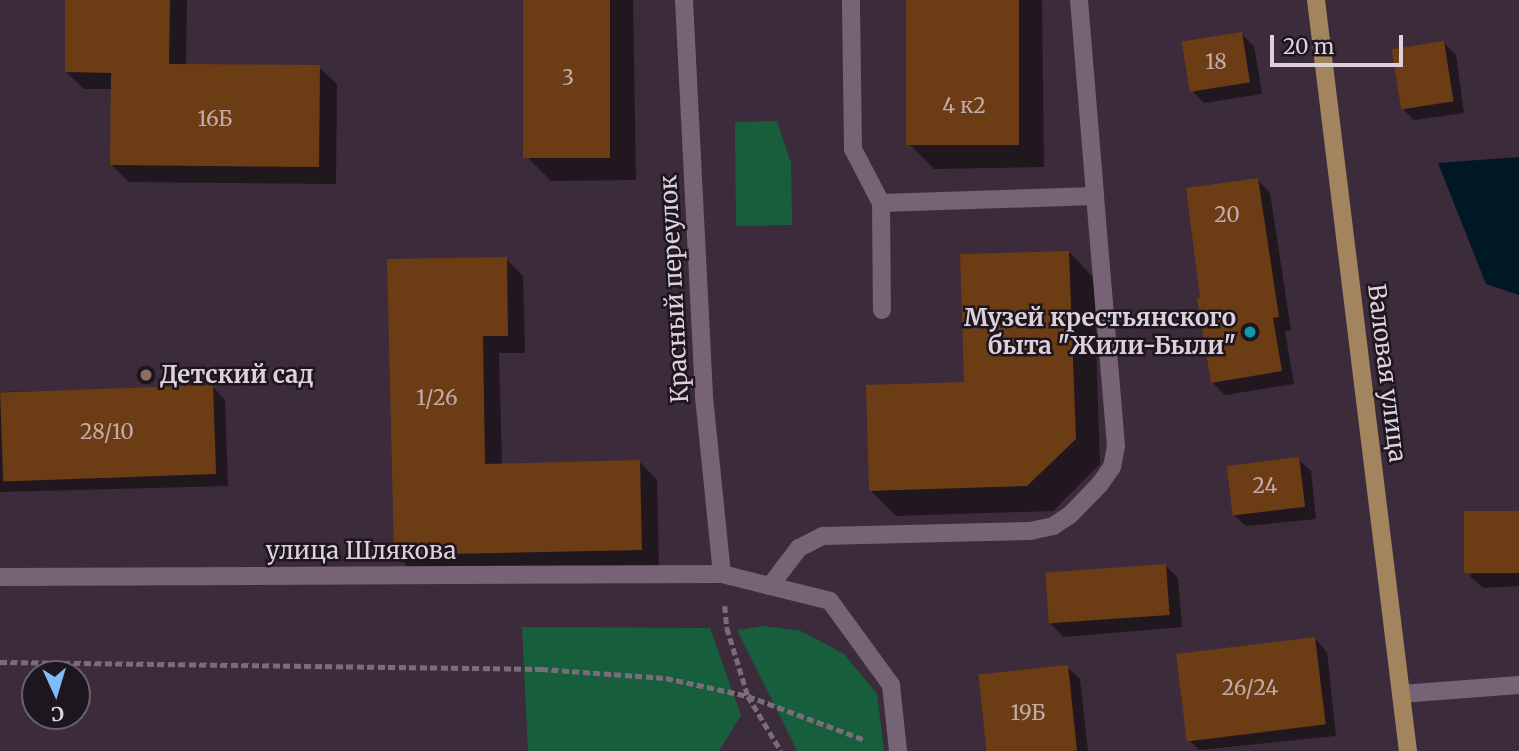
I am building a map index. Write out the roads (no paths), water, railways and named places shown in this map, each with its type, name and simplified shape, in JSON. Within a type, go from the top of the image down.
[{"type":"main road","name":"Валовая улица","points":[[1316,0],[1408,751]]},
{"type":"street","name":"Красный переулок","points":[[684,0],[704,397],[722,574]]},
{"type":"street","points":[[851,0],[853,149],[881,202],[882,310]]},
{"type":"street","points":[[770,586],[799,548],[812,539],[824,536],[1030,531],[1053,526],[1070,515],[1100,484],[1112,467],[1116,446],[1079,0]]},
{"type":"street","points":[[881,202],[1095,196]]},
{"type":"street","name":"улица Шлякова","points":[[0,577],[722,574],[831,601],[891,685],[898,751]]},
{"type":"street","points":[[1401,694],[1519,685]]},
{"type":"water","points":[[1519,157],[1519,295],[1486,284],[1438,163]]},
{"type":"place","name":"Музей крестьянского быта \"Жили-Были\"","points":[[1250,332]]},
{"type":"place","name":"Детский сад","points":[[146,375]]}]
